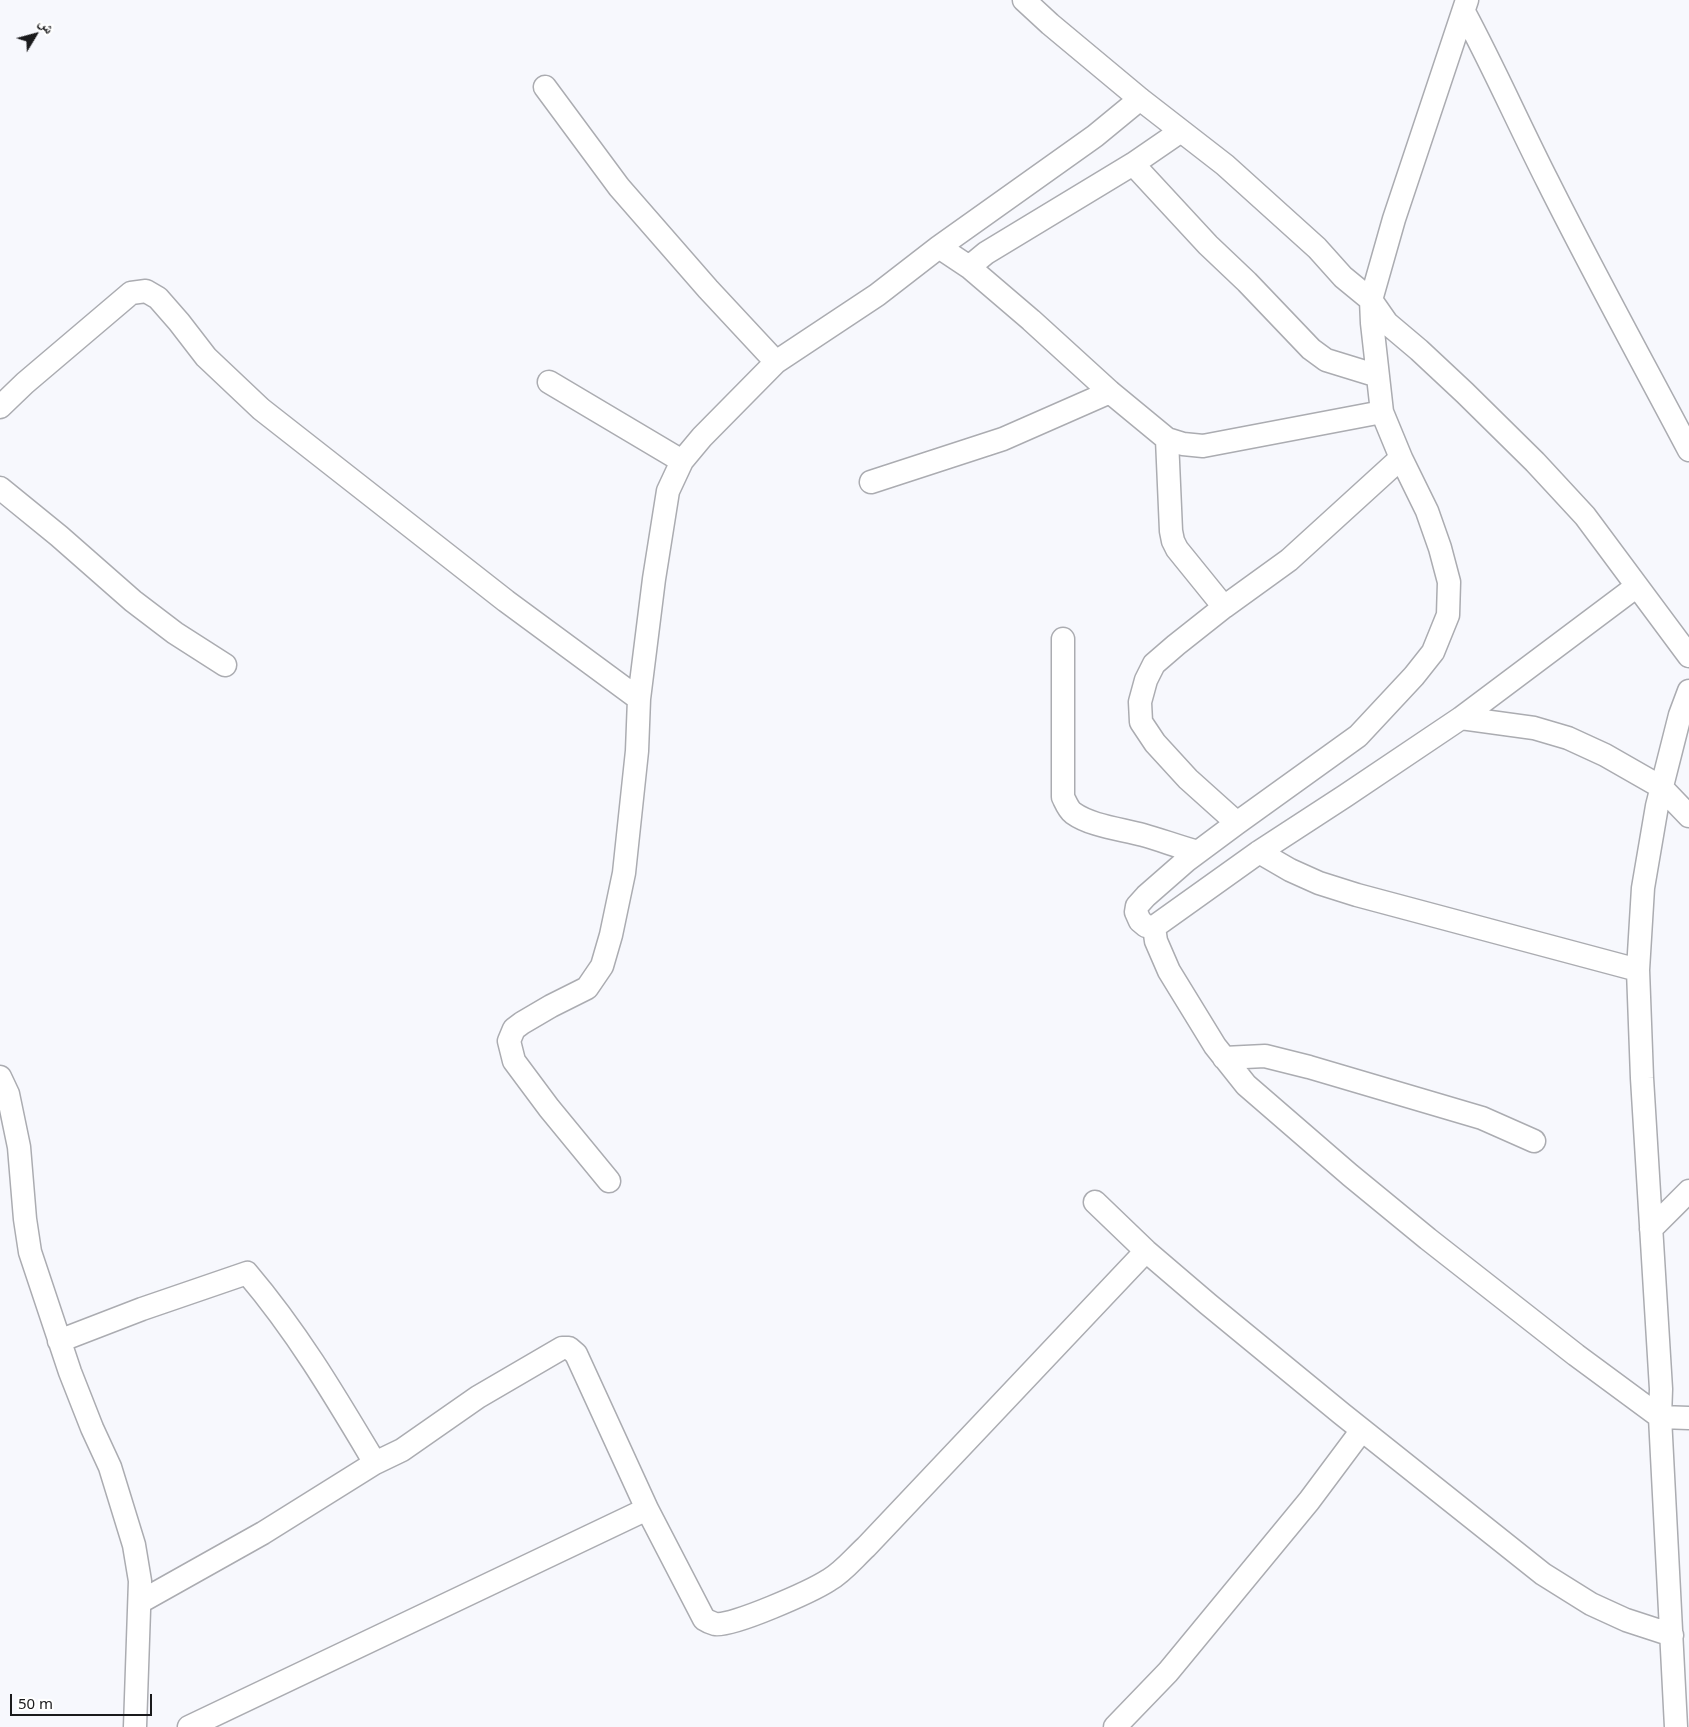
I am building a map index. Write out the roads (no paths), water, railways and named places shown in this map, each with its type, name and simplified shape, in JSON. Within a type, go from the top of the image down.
[{"type":"street","points":[[1024,0],[1140,99],[1225,165],[1317,248],[1343,277],[1371,300],[1387,323],[1419,350],[1535,462],[1585,516],[1689,656]]},
{"type":"street","points":[[1466,6],[1394,219],[1371,300],[1382,412],[1401,458],[1427,511],[1440,548],[1449,582],[1448,615],[1433,652],[1403,688],[1358,736],[1198,852],[1146,896],[1137,906],[1136,912],[1140,921],[1146,926],[1154,927],[1259,852],[1460,718],[1637,586]]},
{"type":"street","points":[[1466,6],[1547,180],[1603,290],[1649,372],[1689,450]]},
{"type":"street","points":[[545,87],[619,187],[708,289],[776,362]]},
{"type":"street","points":[[609,1181],[549,1108],[514,1061],[509,1041],[514,1029],[522,1022],[587,988],[602,966],[611,935],[624,873],[637,751],[638,699],[668,490],[682,461],[702,437],[776,362],[877,295],[940,247],[1095,136],[1140,99]]},
{"type":"street","points":[[969,267],[986,253],[1133,164],[1180,131]]},
{"type":"street","points":[[1133,164],[1208,245],[1247,282],[1311,349],[1326,360],[1378,376]]},
{"type":"street","points":[[940,247],[969,267],[1110,392],[1167,439],[1183,444],[1203,446],[1382,412]]},
{"type":"street","points":[[0,407],[25,383],[131,293],[146,291],[158,298],[180,322],[206,357],[261,409],[506,601],[638,699]]},
{"type":"street","points":[[549,382],[682,461]]},
{"type":"street","points":[[871,482],[1002,439],[1110,392]]},
{"type":"street","points":[[1167,439],[1173,541],[1177,549],[1224,607]]},
{"type":"street","points":[[1237,823],[1188,779],[1155,743],[1141,722],[1140,702],[1146,680],[1154,664],[1224,607],[1290,560],[1401,458]]},
{"type":"street","points":[[0,488],[175,633],[225,664]]},
{"type":"street","points":[[1063,639],[1063,797],[1071,812],[1104,826],[1143,835],[1198,852]]},
{"type":"street","points":[[1676,1727],[1660,1417],[1661,1389],[1638,970],[1643,888],[1661,787],[1680,715],[1689,690]]},
{"type":"street","points":[[1460,718],[1534,728],[1568,738],[1605,755],[1661,787],[1689,816]]},
{"type":"street","points":[[1259,852],[1290,870],[1320,883],[1392,906],[1638,970]]},
{"type":"street","points":[[1154,927],[1156,941],[1168,970],[1224,1058],[1246,1085],[1364,1187],[1468,1272],[1660,1417],[1689,1418]]},
{"type":"street","points":[[1224,1058],[1265,1056],[1309,1067],[1482,1118],[1534,1141]]},
{"type":"street","points":[[0,1077],[8,1094],[19,1147],[25,1220],[30,1252],[59,1341],[92,1428],[110,1467],[134,1545],[140,1581],[135,1727]]},
{"type":"street","points":[[1651,1228],[1689,1191]]},
{"type":"street","points":[[1094,1202],[1146,1252],[1362,1430],[1543,1574],[1591,1604],[1626,1620],[1672,1636]]},
{"type":"street","points":[[140,1602],[263,1533],[375,1463],[402,1450],[478,1397],[538,1361],[562,1348],[569,1348],[576,1354],[647,1509],[704,1619],[715,1624],[751,1616],[801,1595],[830,1580],[866,1547],[1146,1252]]},
{"type":"street","points":[[59,1341],[142,1309],[246,1273],[275,1306],[321,1372],[375,1463]]},
{"type":"street","points":[[1116,1727],[1168,1672],[1309,1501],[1362,1430]]},
{"type":"street","points":[[189,1727],[647,1509]]}]
